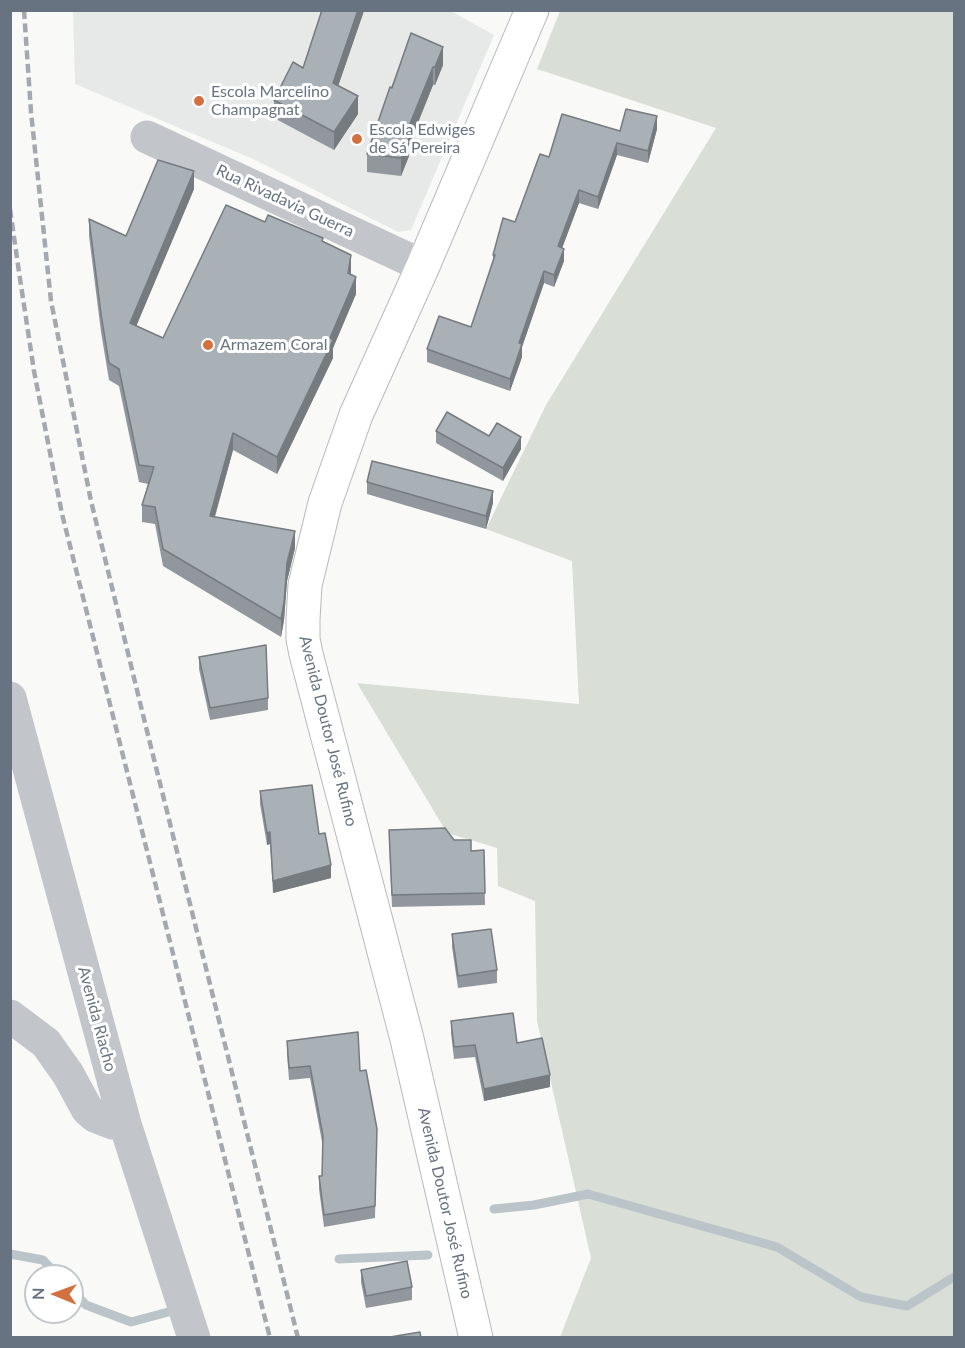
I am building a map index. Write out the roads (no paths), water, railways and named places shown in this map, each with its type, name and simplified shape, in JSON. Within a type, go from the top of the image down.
[{"type":"main road","name":"Avenida Doutor José Rufino","points":[[476,1338],[407,1039],[303,639],[303,619],[305,585],[325,503],[356,415],[423,266],[532,10]]},
{"type":"street","name":"Rua Rivadavia Guerra","points":[[147,137],[423,266]]},
{"type":"street","name":"Avenida Riacho","points":[[10,698],[125,1124],[194,1338]]},
{"type":"street","points":[[10,1016],[46,1043],[68,1074],[87,1109],[96,1116],[113,1123],[125,1124]]},
{"type":"waterway","points":[[494,1209],[534,1205],[588,1194],[777,1247],[861,1297],[907,1306],[954,1277]]},
{"type":"waterway","points":[[10,1254],[43,1260],[47,1264]]},
{"type":"waterway","points":[[339,1259],[428,1255]]},
{"type":"waterway","points":[[84,1303],[131,1322],[172,1311]]},
{"type":"railway","points":[[24,10],[31,112],[51,301],[91,501],[298,1338]]},
{"type":"railway","points":[[10,209],[34,371],[62,514],[270,1338]]},
{"type":"place","name":"Escola Marcelino Champagnat","points":[[199,101]]},
{"type":"place","name":"Escola Edwiges de Sá Pereira","points":[[357,139]]},
{"type":"place","name":"Armazem Coral","points":[[208,345]]}]
